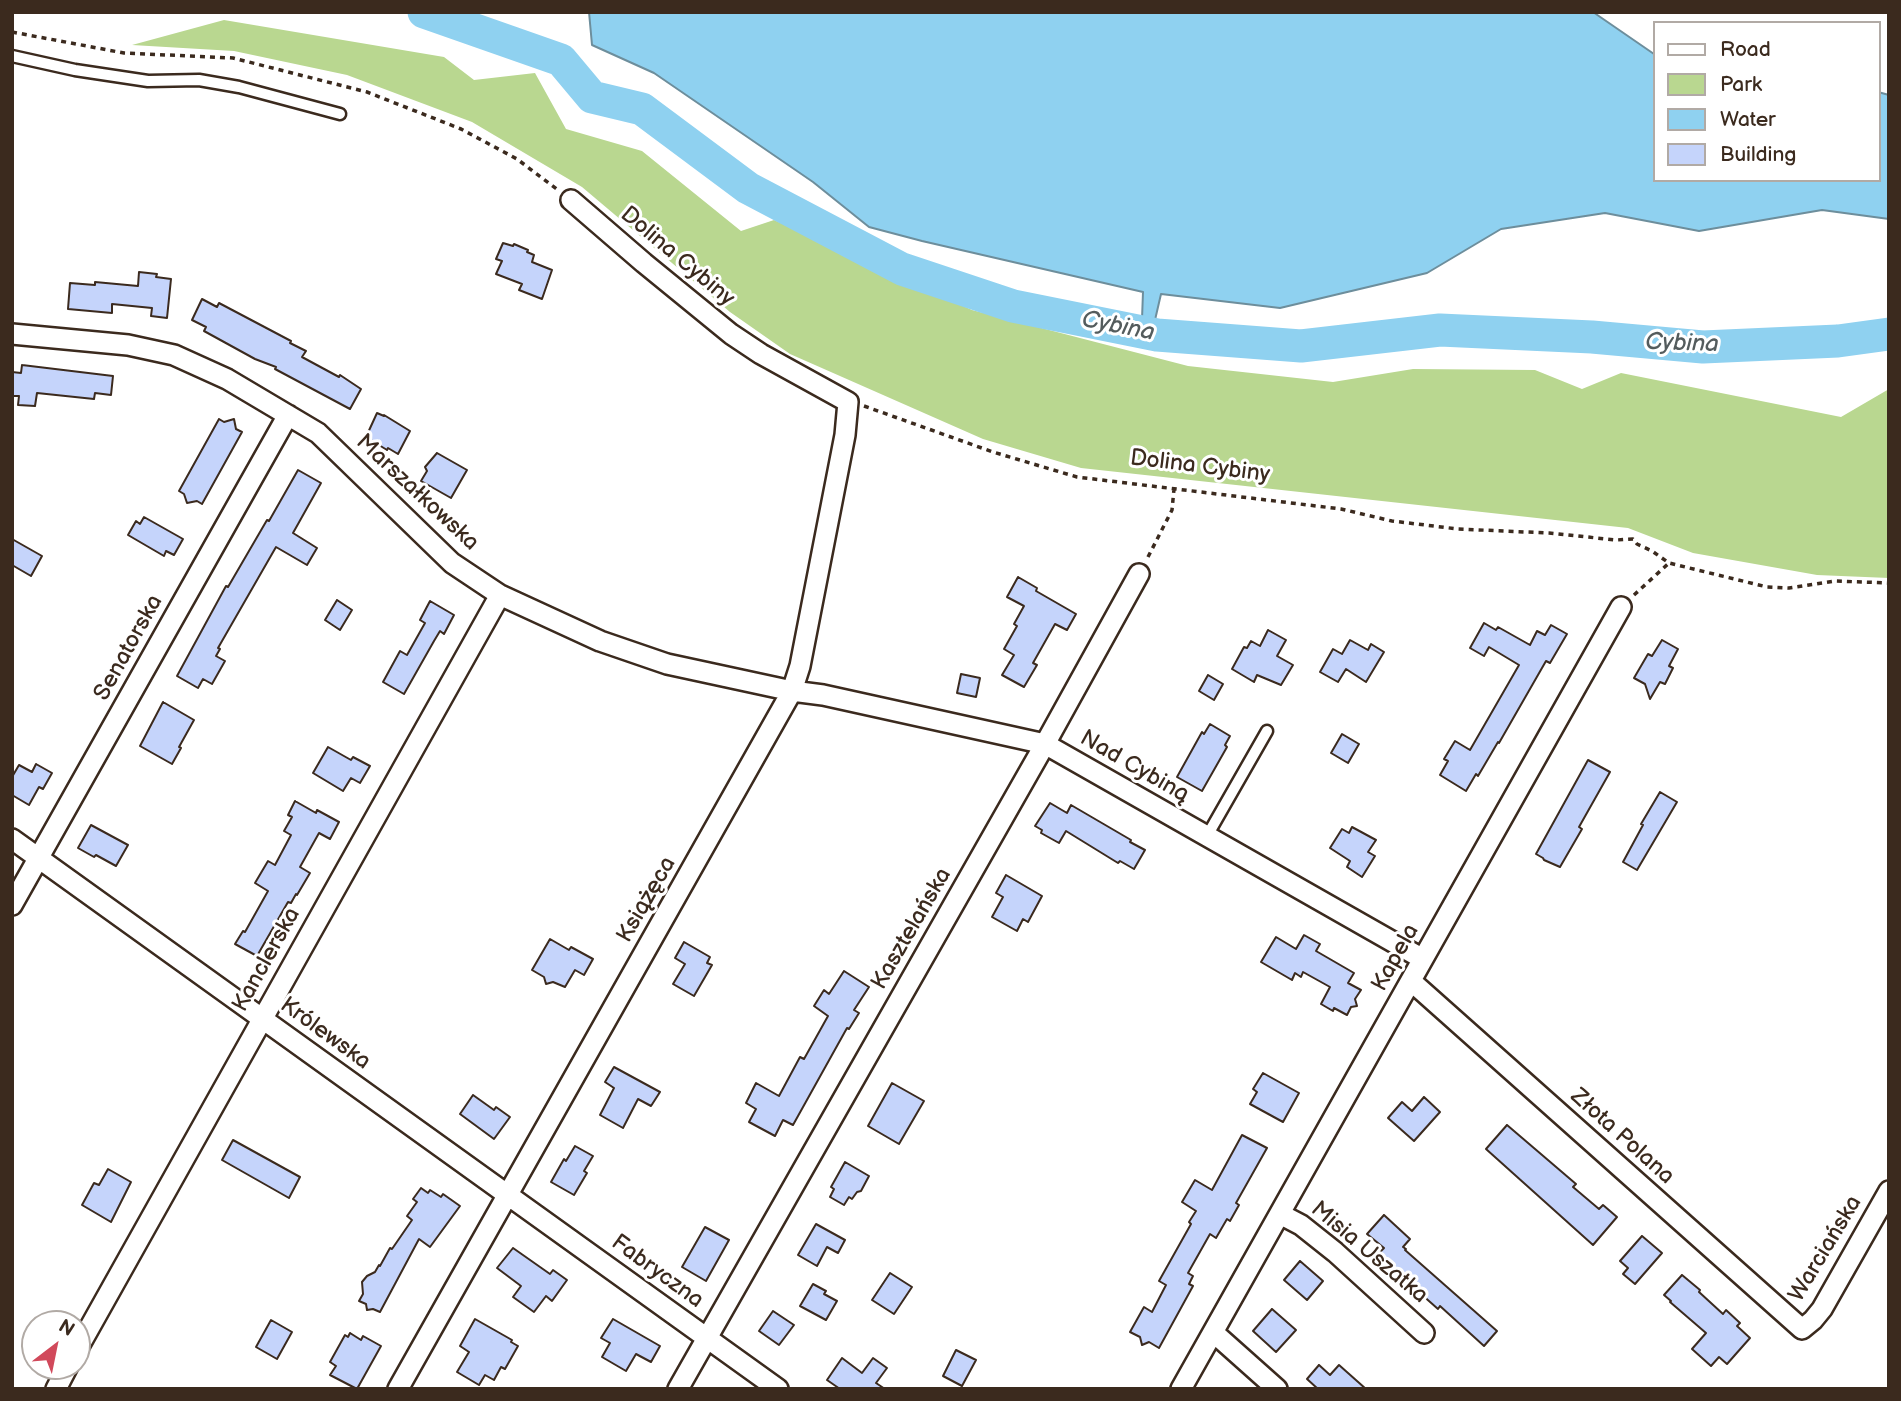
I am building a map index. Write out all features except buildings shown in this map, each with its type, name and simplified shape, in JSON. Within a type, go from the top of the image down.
[{"type":"street","name":"Dolina Cybiny","points":[[571,200],[731,334],[761,354],[848,402]]},
{"type":"street","name":"Marszałkowska","points":[[12,334],[128,345],[174,355],[227,379],[317,433],[452,563],[500,595],[600,641],[667,664],[793,691]]},
{"type":"street","name":"Książęca","points":[[398,1389],[793,691],[845,435],[848,402]]},
{"type":"street","name":"Senatorska","points":[[12,905],[288,415]]},
{"type":"street","name":"Kasztelańska","points":[[678,1389],[1139,575]]},
{"type":"street","name":"Kanclerska","points":[[91,1325],[500,595]]},
{"type":"street","name":"Kapela","points":[[1181,1389],[1621,607]]},
{"type":"street","name":"Nad Cybiną","points":[[793,691],[823,695],[1045,744],[1423,960]]},
{"type":"street","name":"Królewska","points":[[12,839],[508,1194]]},
{"type":"street","name":"Złota Polana","points":[[1411,981],[1802,1329]]},
{"type":"street","name":"Warciańska","points":[[1802,1329],[1822,1309],[1889,1191]]},
{"type":"street","name":"Fabryczna","points":[[508,1194],[778,1389]]},
{"type":"street","name":"Misia Uszatka","points":[[1280,1214],[1301,1225],[1335,1252],[1424,1333]]},
{"type":"street","points":[[1213,1332],[1277,1389]]},
{"type":"lane","points":[[12,56],[75,70],[148,81],[199,80],[239,87],[340,114]]},
{"type":"lane","points":[[1207,836],[1267,731]]},
{"type":"path","name":"Dolina Cybiny","points":[[848,402],[993,452],[1077,477],[1341,509],[1392,521],[1458,529],[1633,540],[1669,563],[1767,587],[1789,588],[1835,581],[1889,583]]},
{"type":"path","points":[[1139,575],[1172,510],[1174,489]]},
{"type":"path","points":[[1621,607],[1669,563]]},
{"type":"green space","points":[[224,20],[444,57],[474,80],[535,73],[566,129],[642,151],[741,231],[774,220],[972,310],[1188,366],[1333,382],[1413,369],[1535,370],[1582,389],[1621,373],[1841,417],[1889,389],[1889,578],[1817,575],[1693,553],[1628,528],[1081,468],[983,439],[790,354],[730,312],[582,187],[472,122],[347,75],[234,51],[132,45]]},
{"type":"water","points":[[589,12],[1593,12],[1652,53],[1652,182],[1880,182],[1880,93],[1889,95],[1889,219],[1822,210],[1699,231],[1605,213],[1501,229],[1427,273],[1280,308],[1161,294],[1155,320],[1142,319],[1143,292],[869,227],[813,182],[654,73],[592,45]]},
{"type":"waterway","name":"Cybina","points":[[424,12],[561,60],[592,97],[642,109],[748,188],[902,269],[1013,306],[1157,335],[1301,346],[1440,330],[1592,337],[1703,347],[1838,341],[1889,334]]}]
